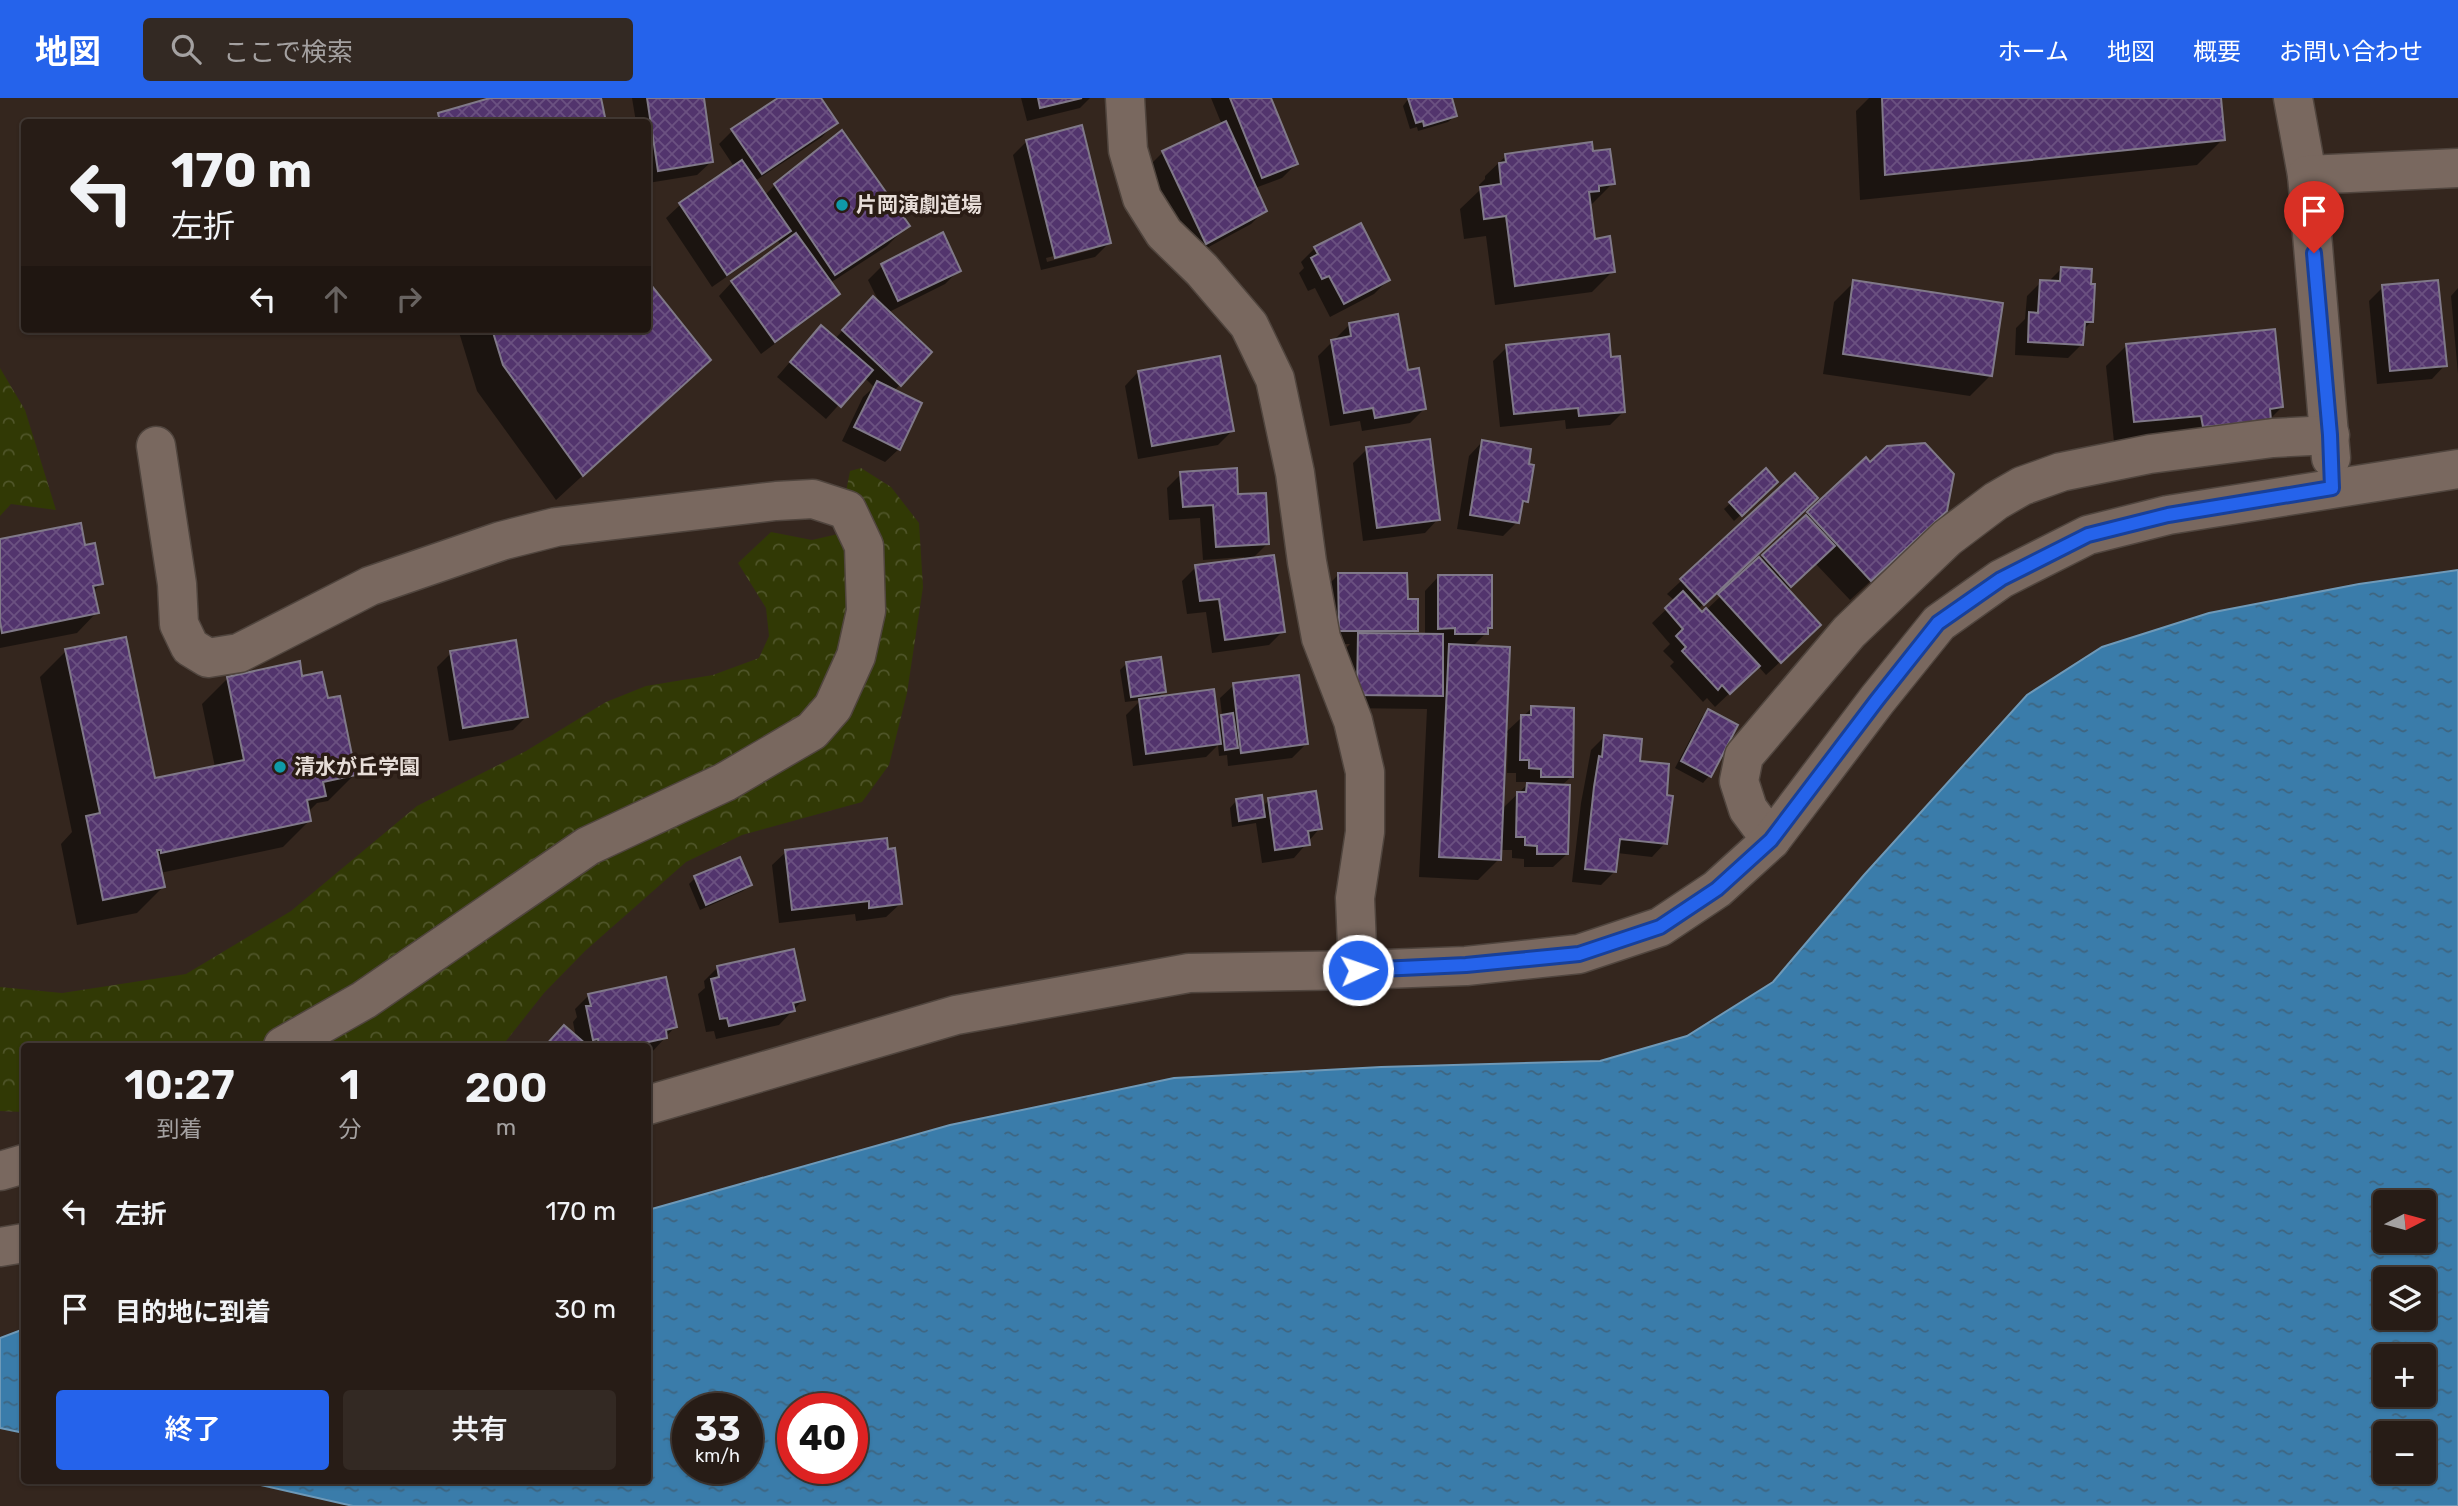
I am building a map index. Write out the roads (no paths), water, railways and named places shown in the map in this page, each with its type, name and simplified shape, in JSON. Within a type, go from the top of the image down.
[{"type":"street","points":[[1125,98],[1128,150],[1142,198],[1164,233],[1202,270],[1249,325],[1275,379],[1295,473],[1321,638],[1353,722],[1365,772],[1365,832],[1355,898],[1358,970]]},
{"type":"street","points":[[2293,98],[2307,175],[2330,435],[2332,488]]},
{"type":"street","points":[[2307,175],[2458,168]]},
{"type":"street","points":[[1771,840],[1748,809],[1739,781],[1744,756],[1849,632],[1947,538],[1996,501],[2022,486],[2061,472],[2150,454],[2273,438],[2330,435]]},
{"type":"street","points":[[156,446],[177,584],[179,624],[190,647],[208,658],[239,653],[370,586],[501,541],[556,527],[813,499],[848,510],[864,546],[866,611],[856,656],[833,708],[812,731],[725,782],[588,846],[364,1000],[287,1043]]},
{"type":"street","points":[[651,1104],[956,1015],[1189,973],[1466,965],[1579,954],[1660,927],[1717,889],[1771,840],[1938,623],[2001,579],[2088,535],[2168,515],[2458,469]]},
{"type":"street","points":[[0,1171],[21,1165]]},
{"type":"street","points":[[0,1247],[21,1244]]},
{"type":"water","points":[[2458,570],[2458,1506],[353,1506],[256,1484],[651,1484],[651,1209],[950,1125],[1174,1078],[1381,1067],[1600,1061],[1687,1036],[1773,982],[1864,875],[2027,695],[2102,647],[2209,613],[2359,584]]},
{"type":"water","points":[[21,1330],[21,1432],[0,1428],[0,1338]]},
{"type":"place","name":"片岡演劇道場","points":[[842,205]]},
{"type":"place","name":"清水が丘学園","points":[[280,767]]}]
